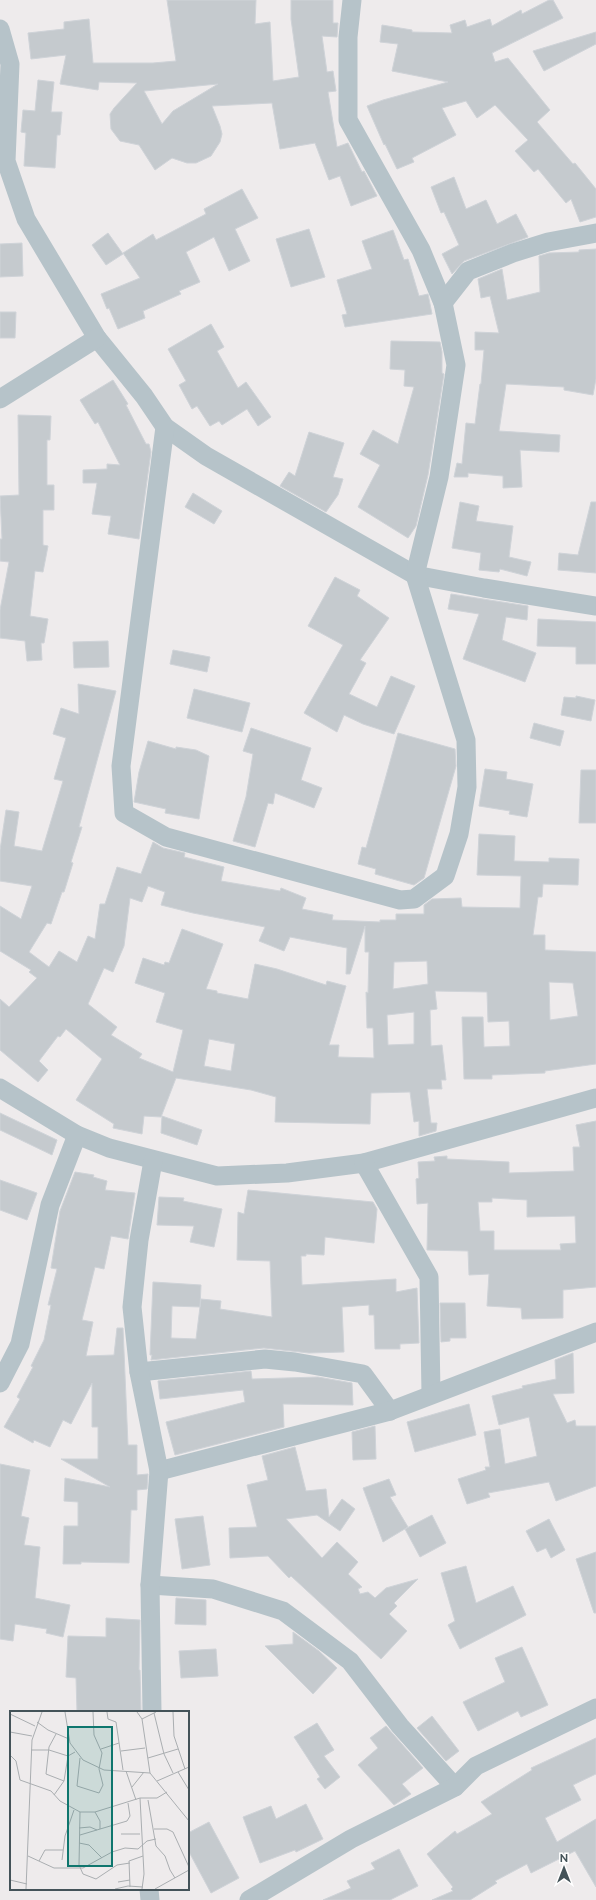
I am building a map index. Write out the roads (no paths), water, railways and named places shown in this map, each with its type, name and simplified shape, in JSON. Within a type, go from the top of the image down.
[{"type":"street","points":[[165,427],[122,766],[124,814],[166,837],[400,900],[414,899],[445,876],[459,834],[467,787],[466,740],[415,575],[439,477],[456,365],[443,303],[421,250],[348,120],[348,37],[352,0]]},
{"type":"street","points":[[0,29],[10,64],[3,161],[26,219],[97,338],[144,396],[165,427],[206,456],[415,575],[596,606]]},
{"type":"street","points":[[443,303],[468,271],[514,253],[548,242],[596,233]]},
{"type":"street","points":[[0,399],[97,338]]},
{"type":"street","points":[[0,1088],[77,1135],[109,1148],[153,1161],[217,1176],[287,1173],[364,1163],[596,1098]]},
{"type":"street","points":[[0,1383],[20,1344],[50,1205],[77,1135]]},
{"type":"street","points":[[152,1711],[150,1585],[159,1471],[139,1372],[132,1307],[140,1240],[153,1161]]},
{"type":"street","points":[[364,1163],[429,1277],[431,1394]]},
{"type":"street","points":[[159,1471],[390,1411],[596,1332]]},
{"type":"street","points":[[139,1372],[265,1359],[295,1362],[363,1374],[390,1411]]},
{"type":"street","points":[[150,1585],[213,1589],[284,1611],[350,1661],[400,1726],[455,1787]]},
{"type":"street","points":[[249,1900],[351,1839],[455,1787],[476,1766],[596,1708]]},
{"type":"street","points":[[149,1890],[150,1900]]}]
